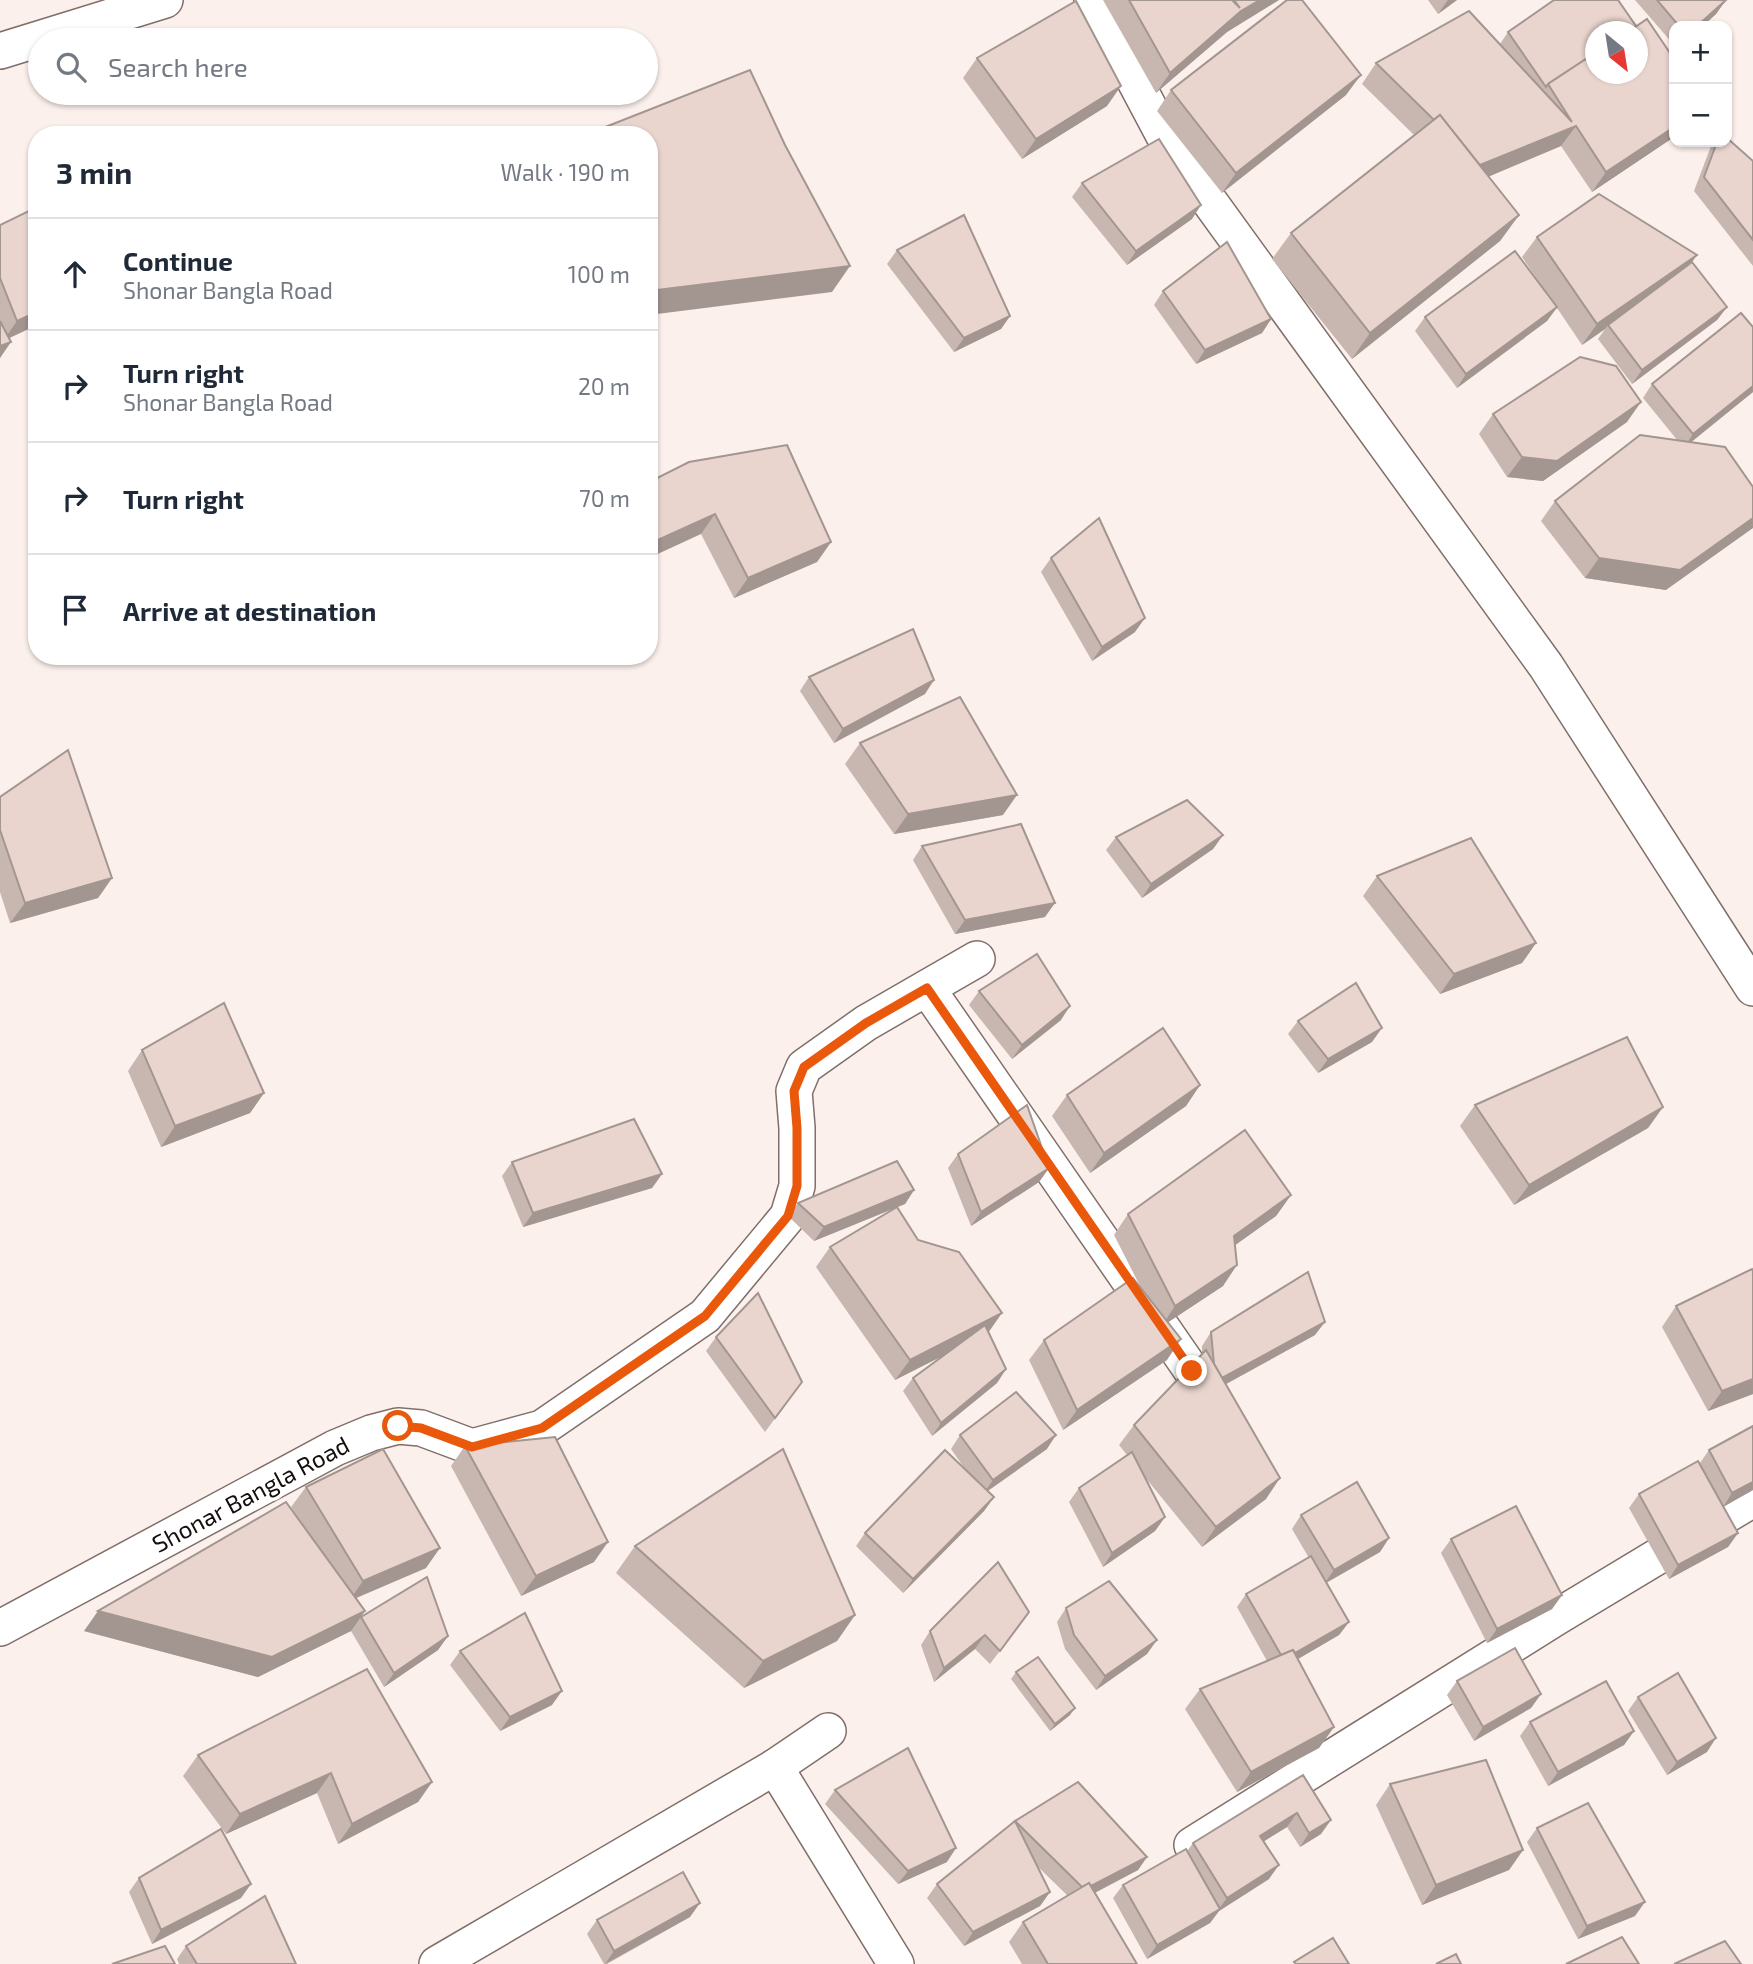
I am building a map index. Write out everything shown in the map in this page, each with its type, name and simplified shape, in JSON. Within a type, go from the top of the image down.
[{"type":"street","points":[[74,28],[165,0]]},
{"type":"street","points":[[1092,0],[1170,147],[1546,666],[1753,988]]},
{"type":"street","points":[[0,51],[28,42]]},
{"type":"street","name":"Shonar Bangla Road","points":[[0,1628],[335,1448],[371,1433],[398,1426],[421,1428],[472,1447],[542,1428],[694,1324],[705,1316],[788,1216],[797,1186],[794,1091],[804,1067],[866,1023],[977,959]]},
{"type":"street","points":[[927,988],[1192,1371]]},
{"type":"street","points":[[1192,1845],[1557,1617],[1753,1499]]},
{"type":"street","points":[[437,1964],[775,1767],[828,1731]]},
{"type":"street","points":[[775,1767],[896,1964]]},
{"type":"building","points":[[1129,0],[1232,0],[1240,8],[1234,0],[1260,0],[1241,11],[1170,73]]},
{"type":"building","points":[[1287,0],[1302,0],[1361,75],[1236,173],[1171,90]]},
{"type":"building","points":[[1554,0],[1618,0],[1633,21],[1585,21],[1585,60],[1546,87],[1508,32]]},
{"type":"building","points":[[1657,0],[1726,0],[1703,21],[1675,21]]},
{"type":"building","points":[[1076,1],[1121,86],[1036,139],[977,58]]},
{"type":"building","points":[[1469,11],[1572,122],[1548,84],[1585,60],[1585,84],[1648,84],[1648,21],[1644,21],[1647,19],[1669,52],[1669,130],[1606,172],[1576,126],[1480,165],[1440,115],[1434,120],[1376,63]]},
{"type":"building","points":[[750,70],[785,145],[850,266],[658,290],[658,126],[608,126]]},
{"type":"building","points":[[1440,115],[1519,215],[1370,333],[1291,233]]},
{"type":"building","points":[[1159,139],[1201,205],[1136,251],[1082,183]]},
{"type":"building","points":[[1732,142],[1753,161],[1753,240],[1704,177],[1715,147],[1732,147]]},
{"type":"building","points":[[1599,194],[1697,255],[1597,324],[1537,237]]},
{"type":"building","points":[[28,211],[28,316],[17,321],[0,278],[0,225]]},
{"type":"building","points":[[964,215],[1010,316],[964,338],[897,250]]},
{"type":"building","points":[[1227,242],[1271,319],[1205,350],[1163,291]]},
{"type":"building","points":[[1515,251],[1557,307],[1466,374],[1425,317]]},
{"type":"building","points":[[1692,262],[1727,307],[1642,370],[1608,325]]},
{"type":"building","points":[[1741,313],[1753,327],[1753,386],[1693,434],[1652,384]]},
{"type":"building","points":[[0,321],[11,342],[0,346]]},
{"type":"building","points":[[1580,357],[1616,366],[1641,402],[1557,461],[1522,457],[1493,414]]},
{"type":"building","points":[[1640,435],[1725,447],[1753,487],[1753,518],[1680,570],[1599,558],[1555,501]]},
{"type":"building","points":[[787,445],[831,542],[748,578],[715,514],[658,540],[658,478],[689,462]]},
{"type":"building","points":[[1099,518],[1145,618],[1102,647],[1051,558]]},
{"type":"building","points":[[913,629],[934,680],[843,729],[809,677]]},
{"type":"building","points":[[960,697],[1017,795],[908,814],[860,743]]},
{"type":"building","points":[[68,750],[112,878],[25,903],[0,830],[0,797]]},
{"type":"building","points":[[1187,800],[1223,835],[1151,884],[1116,837]]},
{"type":"building","points":[[1021,824],[1055,903],[965,920],[922,846]]},
{"type":"building","points":[[1471,838],[1536,943],[1454,974],[1377,876]]},
{"type":"building","points":[[1037,954],[1070,1006],[1022,1045],[979,991]]},
{"type":"building","points":[[1356,983],[1382,1028],[1328,1059],[1298,1021]]},
{"type":"building","points":[[224,1003],[264,1093],[175,1126],[142,1050]]},
{"type":"building","points":[[1163,1028],[1200,1085],[1104,1153],[1067,1095]]},
{"type":"building","points":[[1627,1037],[1663,1107],[1529,1185],[1475,1105]]},
{"type":"building","points":[[1027,1105],[1049,1168],[981,1212],[958,1154]]},
{"type":"building","points":[[634,1119],[662,1174],[533,1213],[512,1162]]},
{"type":"building","points":[[1245,1130],[1291,1195],[1234,1236],[1237,1265],[1175,1306],[1128,1214]]},
{"type":"building","points":[[897,1161],[914,1190],[824,1227],[798,1203]]},
{"type":"building","points":[[897,1207],[918,1240],[959,1252],[1002,1313],[910,1360],[830,1247]]},
{"type":"building","points":[[1752,1269],[1753,1379],[1722,1391],[1676,1306]]},
{"type":"building","points":[[1308,1272],[1325,1322],[1222,1378],[1214,1364],[1211,1332]]},
{"type":"building","points":[[1133,1278],[1181,1339],[1077,1410],[1044,1340]]},
{"type":"building","points":[[758,1293],[802,1382],[775,1418],[716,1337]]},
{"type":"building","points":[[985,1325],[1006,1369],[941,1423],[913,1378]]},
{"type":"building","points":[[1206,1350],[1280,1478],[1216,1527],[1134,1425]]},
{"type":"building","points":[[1016,1392],[1056,1435],[993,1480],[960,1435]]},
{"type":"building","points":[[1753,1426],[1753,1482],[1732,1493],[1709,1450]]},
{"type":"building","points":[[555,1437],[608,1542],[536,1576],[465,1446]]},
{"type":"building","points":[[383,1449],[440,1548],[363,1581],[306,1487]]},
{"type":"building","points":[[783,1449],[855,1615],[763,1661],[635,1546]]},
{"type":"building","points":[[945,1450],[994,1497],[913,1579],[865,1533]]},
{"type":"building","points":[[1132,1452],[1165,1517],[1112,1553],[1079,1488]]},
{"type":"building","points":[[1698,1461],[1738,1533],[1678,1565],[1639,1494]]},
{"type":"building","points":[[1357,1482],[1389,1538],[1334,1570],[1301,1515]]},
{"type":"building","points":[[286,1502],[365,1611],[272,1657],[98,1611]]},
{"type":"building","points":[[1516,1506],[1562,1595],[1497,1629],[1451,1539]]},
{"type":"building","points":[[1311,1556],[1349,1622],[1295,1653],[1293,1650],[1281,1655],[1246,1594]]},
{"type":"building","points":[[998,1562],[1029,1612],[1000,1651],[985,1635],[944,1668],[930,1631]]},
{"type":"building","points":[[427,1577],[448,1636],[394,1673],[361,1617]]},
{"type":"building","points":[[1109,1581],[1157,1640],[1105,1676],[1074,1635],[1066,1608]]},
{"type":"building","points":[[525,1613],[562,1691],[510,1717],[460,1651]]},
{"type":"building","points":[[1515,1648],[1541,1694],[1483,1727],[1457,1681]]},
{"type":"building","points":[[1293,1650],[1334,1727],[1251,1772],[1200,1689]]},
{"type":"building","points":[[1038,1657],[1075,1708],[1055,1724],[1016,1672]]},
{"type":"building","points":[[367,1669],[432,1782],[352,1824],[331,1773],[240,1814],[198,1755]]},
{"type":"building","points":[[1678,1673],[1716,1738],[1677,1762],[1638,1697]]},
{"type":"building","points":[[1606,1681],[1634,1731],[1558,1772],[1530,1722]]},
{"type":"building","points":[[908,1748],[956,1848],[908,1871],[835,1790]]},
{"type":"building","points":[[1486,1760],[1523,1850],[1436,1885],[1390,1784]]},
{"type":"building","points":[[1303,1775],[1331,1820],[1309,1833],[1297,1813],[1260,1836],[1279,1865],[1227,1898],[1193,1843]]},
{"type":"building","points":[[1078,1782],[1147,1857],[1091,1886],[1089,1883],[1082,1887],[1015,1821]]},
{"type":"building","points":[[1588,1803],[1645,1902],[1587,1926],[1537,1828]]},
{"type":"building","points":[[1015,1821],[1050,1892],[973,1932],[937,1884]]},
{"type":"building","points":[[221,1829],[251,1884],[161,1930],[139,1878]]},
{"type":"building","points":[[1186,1849],[1220,1909],[1157,1945],[1123,1885]]},
{"type":"building","points":[[683,1872],[700,1903],[614,1951],[597,1920]]},
{"type":"building","points":[[1089,1883],[1137,1964],[1048,1964],[1023,1922]]},
{"type":"building","points":[[265,1896],[296,1964],[197,1964],[186,1946]]},
{"type":"building","points":[[1622,1937],[1639,1964],[1566,1964]]},
{"type":"building","points":[[1333,1938],[1349,1964],[1294,1962]]},
{"type":"building","points":[[1725,1941],[1741,1964],[1674,1964]]},
{"type":"building","points":[[165,1946],[175,1964],[112,1964]]},
{"type":"building","points":[[1456,1954],[1461,1964],[1436,1964]]},
{"type":"route","points":[[398,1426],[421,1428],[472,1447],[542,1428],[705,1316],[788,1216],[797,1186],[794,1091],[804,1067],[866,1023],[927,988],[1192,1371]]}]
